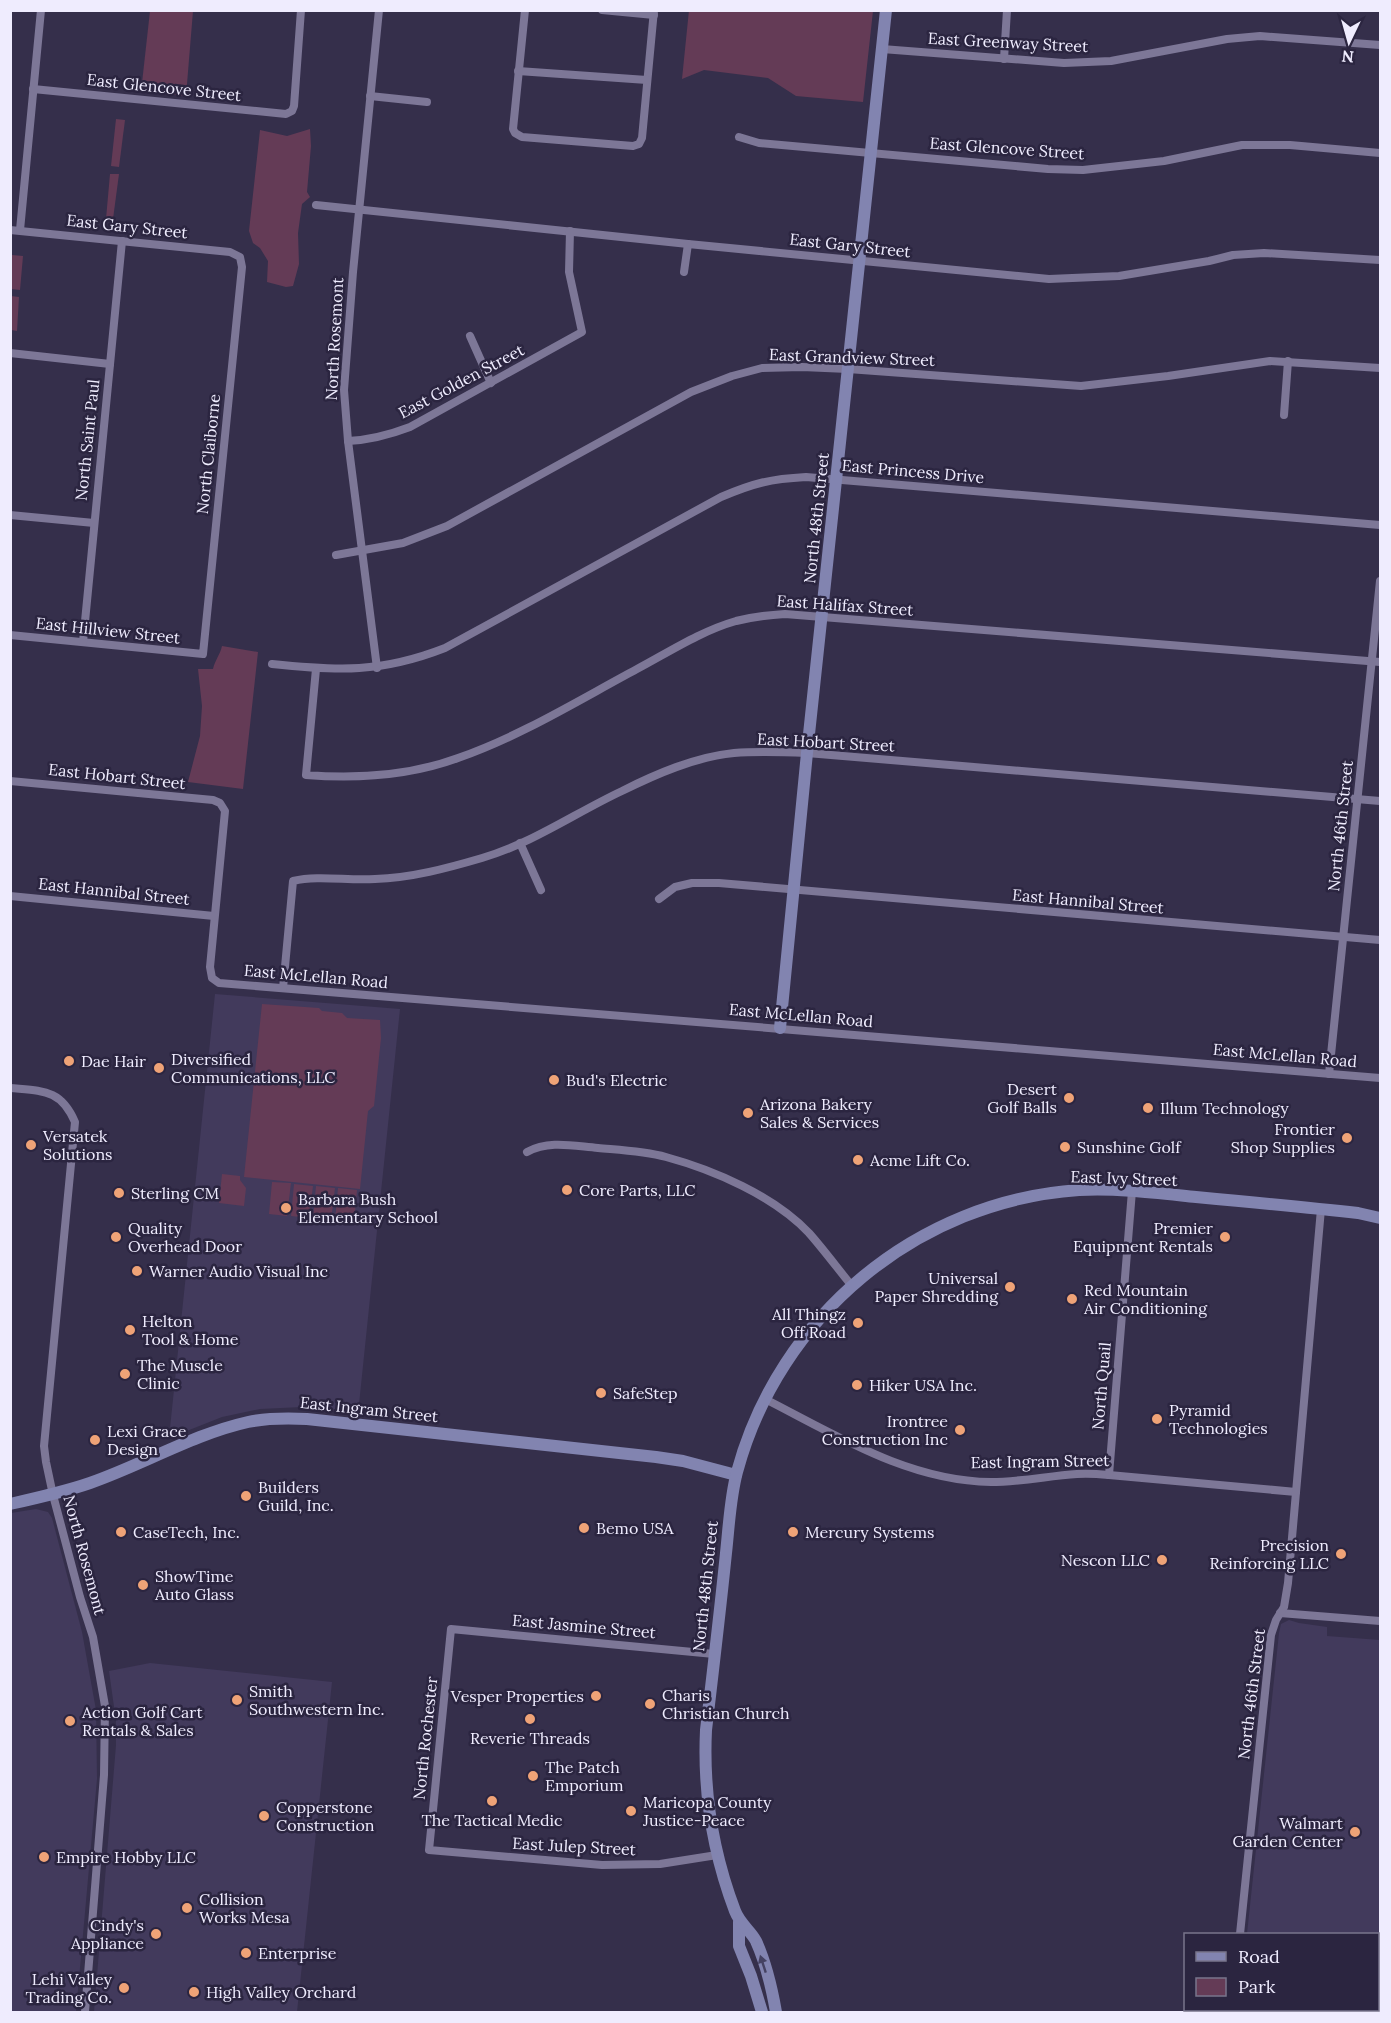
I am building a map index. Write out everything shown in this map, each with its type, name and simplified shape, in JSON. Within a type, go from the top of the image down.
[{"type":"street","points":[[15,230],[41,10]]},
{"type":"street","name":"East Glencove Street","points":[[33,89],[280,114],[292,111],[296,91],[301,10]]},
{"type":"street","name":"North Rosemont","points":[[376,668],[348,441],[344,390],[358,209],[379,10]]},
{"type":"street","points":[[525,10],[513,129],[515,133],[522,137],[633,146],[639,144],[642,138],[654,13],[602,10]]},
{"type":"street","name":"North 48th Street","points":[[780,1029],[886,10]]},
{"type":"street","points":[[1004,59],[1007,10]]},
{"type":"street","name":"East Greenway Street","points":[[882,48],[1064,63],[1111,61],[1227,39],[1260,36],[1380,45]]},
{"type":"street","points":[[518,71],[647,80]]},
{"type":"street","points":[[370,96],[427,102]]},
{"type":"street","name":"East Glencove Street","points":[[739,137],[759,143],[1048,169],[1083,170],[1164,161],[1242,145],[1290,144],[1380,153]]},
{"type":"street","name":"East Gary Street","points":[[316,205],[1049,279],[1119,276],[1233,255],[1264,253],[1380,260]]},
{"type":"street","name":"East Gary Street","points":[[15,230],[230,252],[240,257]]},
{"type":"street","name":"East Golden Street","points":[[348,441],[371,440],[410,427],[582,332],[568,272],[570,231]]},
{"type":"street","name":"North Saint Paul","points":[[83,642],[122,241]]},
{"type":"street","points":[[684,272],[688,244]]},
{"type":"street","name":"North Claiborne","points":[[203,654],[242,267],[240,257]]},
{"type":"street","points":[[470,336],[491,383]]},
{"type":"street","points":[[10,353],[110,364]]},
{"type":"street","points":[[1284,415],[1288,361]]},
{"type":"street","name":"East Grandview Street","points":[[336,555],[403,543],[447,526],[706,385],[762,368],[848,369],[1081,386],[1168,376],[1248,363],[1288,361],[1380,368]]},
{"type":"street","name":"East Princess Drive","points":[[272,664],[316,669],[376,668],[445,648],[721,497],[756,483],[780,478],[836,479],[1380,525]]},
{"type":"street","points":[[10,515],[94,523]]},
{"type":"street","name":"North 46th Street","points":[[1329,1074],[1358,799],[1376,662],[1380,581]]},
{"type":"street","name":"East Halifax Street","points":[[316,669],[306,775],[329,777],[382,775],[411,771],[457,759],[512,734],[716,629],[758,616],[785,614],[1376,662]]},
{"type":"street","name":"East Hillview Street","points":[[10,635],[203,654]]},
{"type":"street","name":"East Hobart Street","points":[[283,988],[293,881],[306,878],[376,879],[409,876],[484,858],[548,832],[621,791],[673,768],[732,753],[807,753],[1380,801]]},
{"type":"street","name":"East Hobart Street","points":[[10,781],[220,803],[225,812],[214,916]]},
{"type":"street","points":[[520,843],[541,890]]},
{"type":"street","name":"East Hannibal Street","points":[[659,899],[675,887],[692,883],[719,883],[1380,940]]},
{"type":"street","name":"East Hannibal Street","points":[[10,896],[214,916]]},
{"type":"street","name":"East McLellan Road","points":[[214,916],[210,967],[212,978],[219,983],[1380,1078]]},
{"type":"street","name":"North Rosemont","points":[[10,1088],[45,1091],[60,1098],[69,1107],[75,1122],[44,1446],[53,1495],[93,1637],[105,1706],[104,1775],[85,2013]]},
{"type":"street","points":[[527,1152],[538,1146],[552,1144],[621,1150],[664,1157],[699,1167],[729,1180],[785,1212],[809,1233],[852,1286]]},
{"type":"street","name":"East Ivy Street","points":[[852,1286],[893,1253],[938,1227],[994,1205],[1020,1198],[1081,1190],[1132,1191],[1358,1213],[1380,1218]]},
{"type":"street","name":"North Quail","points":[[1109,1475],[1132,1191]]},
{"type":"street","name":"North 46th Street","points":[[1240,1933],[1271,1635],[1284,1607],[1288,1583],[1321,1209]]},
{"type":"street","name":"North 48th Street","points":[[762,2013],[739,1947],[739,1922],[717,1855],[709,1811],[705,1763],[706,1730],[729,1523],[736,1475],[765,1399],[783,1367],[810,1329],[852,1286]]},
{"type":"street","name":"East Ingram Street","points":[[765,1399],[875,1455],[907,1468],[944,1477],[989,1482],[1080,1474],[1109,1475],[1296,1492]]},
{"type":"street","name":"East Ingram Street","points":[[10,1504],[53,1495],[90,1483],[220,1430],[248,1422],[278,1418],[307,1419],[647,1456],[683,1461],[736,1475]]},
{"type":"street","points":[[1280,1613],[1380,1621]]},
{"type":"street","name":"East Jasmine Street","points":[[451,1629],[714,1653]]},
{"type":"street","name":"North Rochester","points":[[429,1850],[451,1629]]},
{"type":"street","name":"East Julep Street","points":[[429,1850],[602,1865],[660,1864],[717,1855]]},
{"type":"street","name":"North 48th Street","points":[[739,1922],[755,1939],[776,2013]]},
{"type":"shaded area","name":"Barbara Bush Elementary School","points":[[215,994],[400,1009],[358,1414],[302,1407],[260,1409],[222,1417],[169,1438]]},
{"type":"shaded area","points":[[36,1509],[48,1512],[52,1518],[82,1632],[96,1710],[97,1779],[76,2012],[11,2012],[11,1513]]},
{"type":"shaded area","points":[[1289,1620],[1327,1627],[1327,1636],[1380,1640],[1380,2012],[1239,2012],[1379,2011],[1379,1933],[1247,1933],[1281,1624]]},
{"type":"shaded area","points":[[150,1663],[332,1682],[297,2012],[94,2012],[116,1745],[116,1721],[109,1671]]},
{"type":"green space","points":[[689,10],[873,11],[863,102],[796,96],[768,78],[704,70],[682,79]]},
{"type":"green space","points":[[150,11],[193,11],[186,96],[141,92]]},
{"type":"green space","points":[[116,119],[125,120],[119,167],[111,166]]},
{"type":"green space","points":[[310,129],[311,146],[307,192],[310,197],[302,204],[298,233],[299,264],[293,286],[286,287],[267,282],[268,261],[260,248],[253,243],[249,231],[260,130],[287,136]]},
{"type":"green space","points":[[110,174],[119,174],[113,219],[106,219]]},
{"type":"green space","points":[[12,255],[23,256],[20,290],[11,289]]},
{"type":"green space","points":[[11,296],[19,297],[17,331],[11,330]]},
{"type":"green space","points":[[222,646],[258,652],[243,789],[188,782],[200,736],[202,706],[198,669],[213,669]]},
{"type":"green space","points":[[262,1004],[319,1008],[322,1011],[342,1013],[347,1018],[380,1020],[381,1038],[374,1106],[368,1111],[360,1189],[244,1177]]},
{"type":"green space","points":[[222,1174],[240,1176],[246,1188],[244,1206],[219,1203]]},
{"type":"green space","points":[[272,1182],[291,1183],[287,1216],[269,1214]]},
{"type":"green space","points":[[294,1184],[313,1186],[309,1218],[291,1216]]},
{"type":"green space","points":[[316,1186],[335,1188],[331,1221],[313,1219]]},
{"type":"green space","points":[[338,1188],[357,1190],[354,1223],[335,1221]]},
{"type":"place","name":"Dae Hair","points":[[69,1061]]},
{"type":"place","name":"Diversified Communications, LLC","points":[[159,1068]]},
{"type":"place","name":"Bud's Electric","points":[[554,1080]]},
{"type":"place","name":"Desert Golf Balls","points":[[1069,1098]]},
{"type":"place","name":"Illum Technology","points":[[1148,1108]]},
{"type":"place","name":"Arizona Bakery Sales & Services","points":[[748,1113]]},
{"type":"place","name":"Frontier Shop Supplies","points":[[1347,1138]]},
{"type":"place","name":"Versatek Solutions","points":[[31,1145]]},
{"type":"place","name":"Sunshine Golf","points":[[1065,1147]]},
{"type":"place","name":"Acme Lift Co.","points":[[858,1160]]},
{"type":"place","name":"Core Parts, LLC","points":[[567,1190]]},
{"type":"place","name":"Sterling CM","points":[[119,1193]]},
{"type":"place","name":"Barbara Bush Elementary School","points":[[286,1208]]},
{"type":"place","name":"Quality Overhead Door","points":[[116,1237]]},
{"type":"place","name":"Premier Equipment Rentals","points":[[1225,1237]]},
{"type":"place","name":"Warner Audio Visual Inc","points":[[137,1271]]},
{"type":"place","name":"Universal Paper Shredding","points":[[1010,1287]]},
{"type":"place","name":"Red Mountain Air Conditioning","points":[[1072,1299]]},
{"type":"place","name":"All Thingz Off Road","points":[[858,1323]]},
{"type":"place","name":"Helton Tool & Home","points":[[130,1330]]},
{"type":"place","name":"The Muscle Clinic","points":[[125,1374]]},
{"type":"place","name":"Hiker USA Inc.","points":[[857,1385]]},
{"type":"place","name":"SafeStep","points":[[601,1393]]},
{"type":"place","name":"Pyramid Technologies","points":[[1157,1419]]},
{"type":"place","name":"Irontree Construction Inc","points":[[960,1430]]},
{"type":"place","name":"Lexi Grace Design","points":[[95,1440]]},
{"type":"place","name":"Builders Guild, Inc.","points":[[246,1496]]},
{"type":"place","name":"Bemo USA","points":[[584,1528]]},
{"type":"place","name":"CaseTech, Inc.","points":[[121,1532]]},
{"type":"place","name":"Mercury Systems","points":[[793,1532]]},
{"type":"place","name":"Precision Reinforcing LLC","points":[[1341,1554]]},
{"type":"place","name":"Nescon LLC","points":[[1162,1560]]},
{"type":"place","name":"ShowTime Auto Glass","points":[[143,1585]]},
{"type":"place","name":"Vesper Properties","points":[[596,1696]]},
{"type":"place","name":"Smith Southwestern Inc.","points":[[237,1700]]},
{"type":"place","name":"Charis Christian Church","points":[[650,1704]]},
{"type":"place","name":"Reverie Threads","points":[[530,1719]]},
{"type":"place","name":"Action Golf Cart Rentals & Sales","points":[[70,1721]]},
{"type":"place","name":"The Patch Emporium","points":[[533,1776]]},
{"type":"place","name":"The Tactical Medic","points":[[492,1801]]},
{"type":"place","name":"Maricopa County Justice-Peace","points":[[631,1811]]},
{"type":"place","name":"Copperstone Construction","points":[[264,1816]]},
{"type":"place","name":"Walmart Garden Center","points":[[1355,1832]]},
{"type":"place","name":"Empire Hobby LLC","points":[[44,1857]]},
{"type":"place","name":"Collision Works Mesa","points":[[187,1908]]},
{"type":"place","name":"Cindy's Appliance","points":[[156,1934]]},
{"type":"place","name":"Enterprise","points":[[246,1953]]},
{"type":"place","name":"Lehi Valley Trading Co.","points":[[124,1988]]},
{"type":"place","name":"High Valley Orchard","points":[[194,1992]]}]
